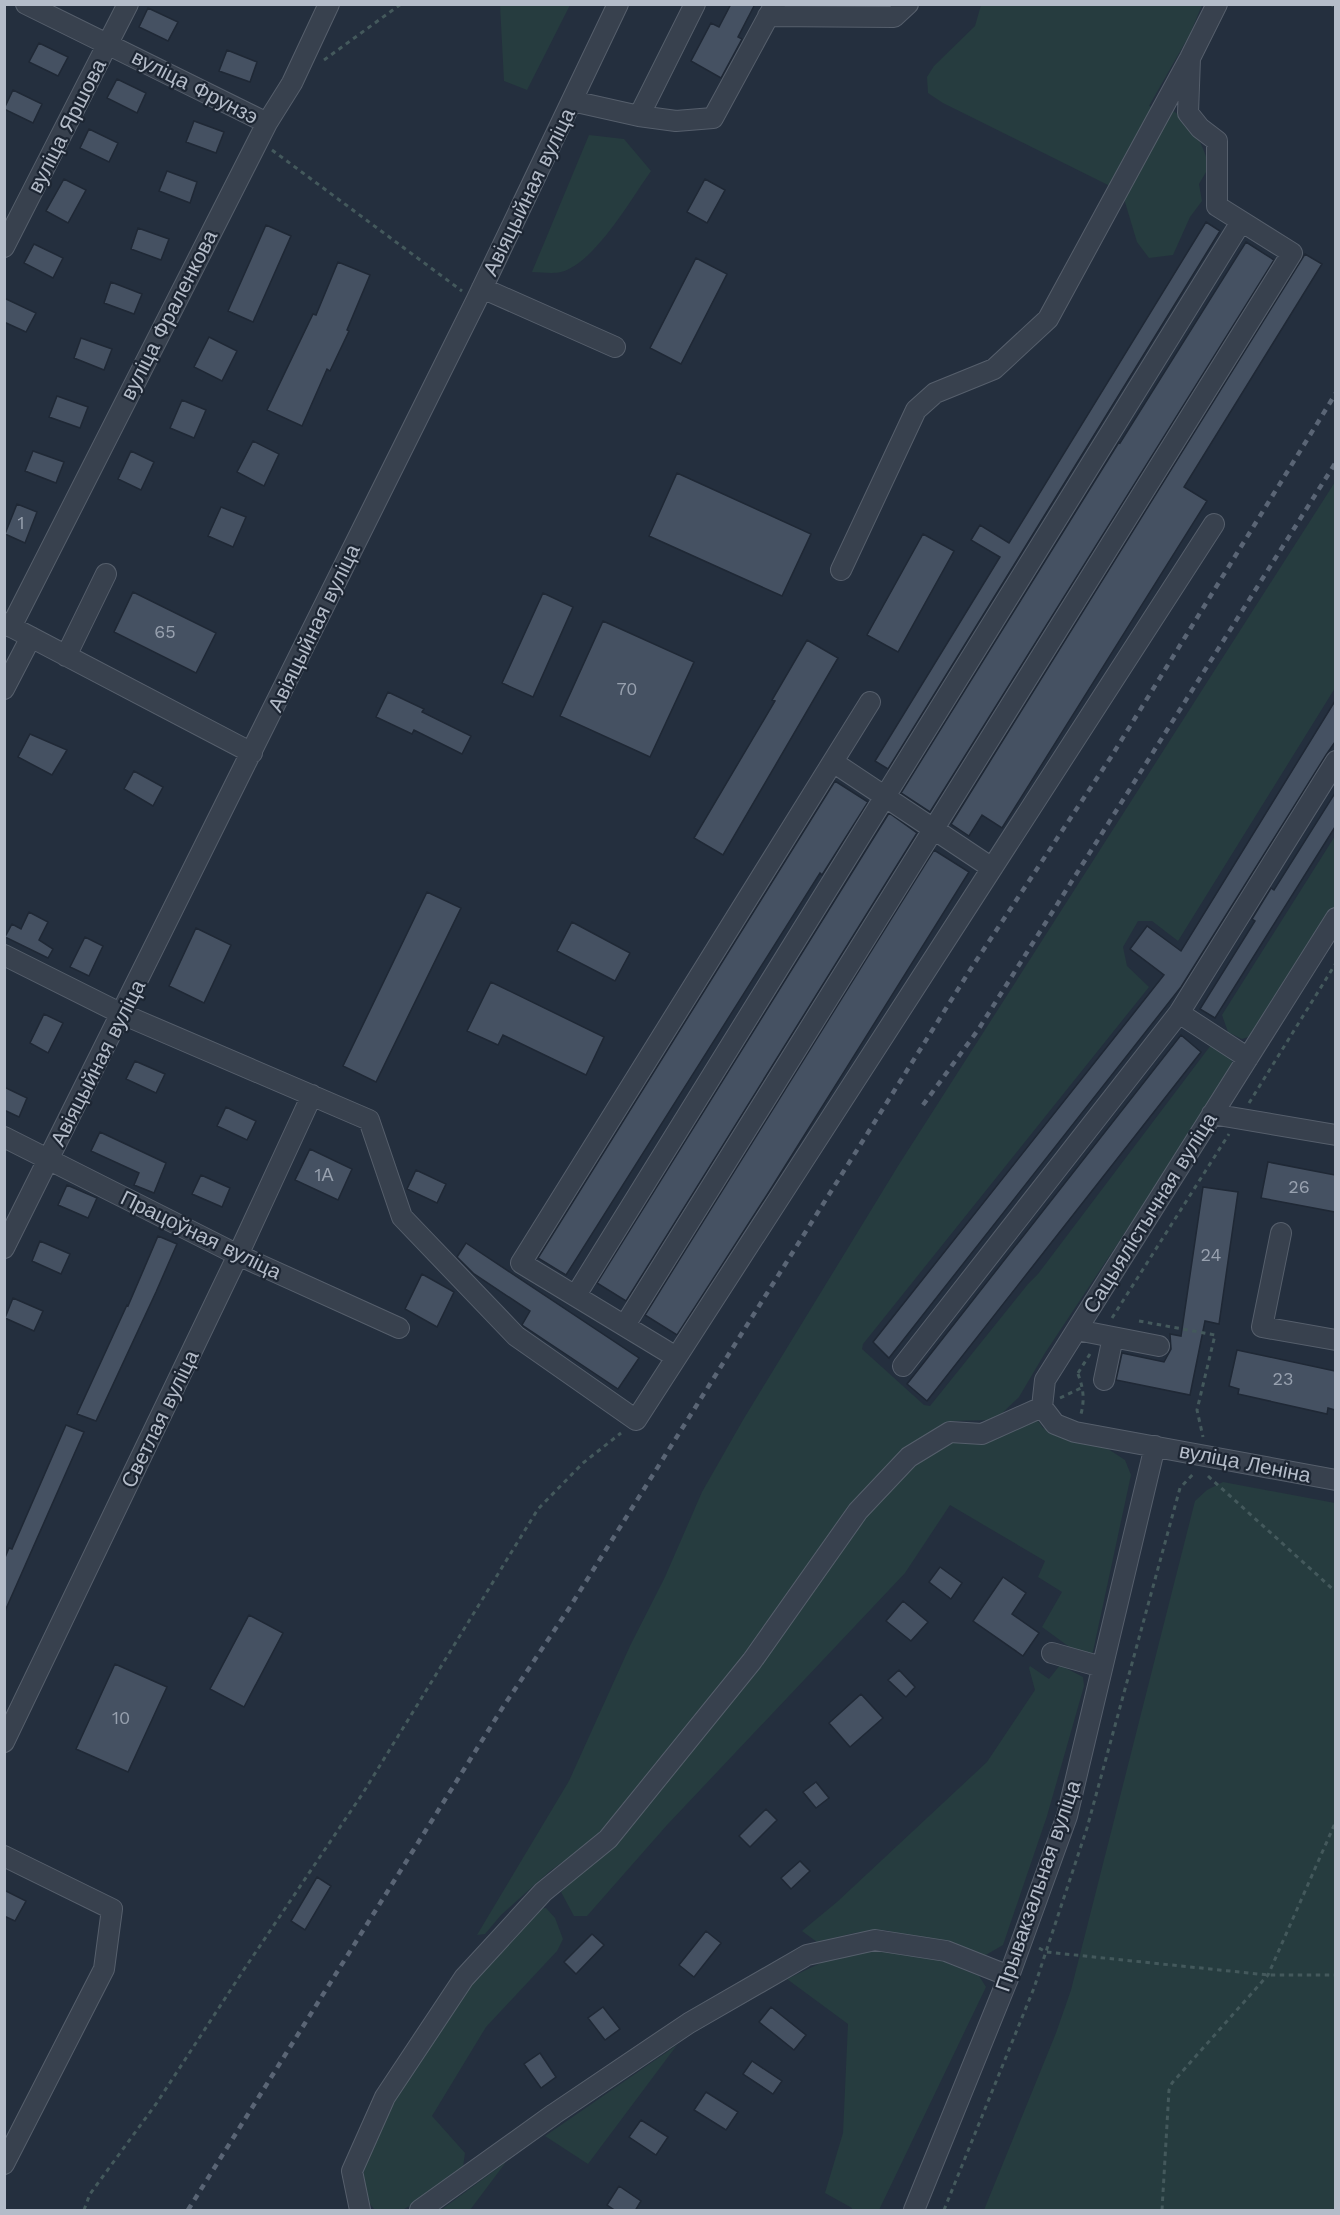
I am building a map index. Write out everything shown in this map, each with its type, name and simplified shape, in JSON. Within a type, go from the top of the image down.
[{"type":"street","name":"вуліца Фрунзэ","points":[[26,4],[109,44],[263,131]]},
{"type":"street","name":"вуліца Яршова","points":[[4,247],[128,4]]},
{"type":"street","name":"вуліца Фраленкова","points":[[8,625],[263,131],[292,83],[329,4]]},
{"type":"street","name":"Авіяцыйная вуліца","points":[[4,1248],[479,295],[618,4]]},
{"type":"street","points":[[639,117],[695,4]]},
{"type":"street","points":[[573,101],[639,117],[676,121],[713,118],[772,10],[894,16],[908,4]]},
{"type":"street","points":[[841,570],[916,410],[935,393],[994,369],[1048,319],[1217,4]]},
{"type":"street","points":[[625,1325],[1292,253],[1217,206],[1217,141],[1200,128],[1188,113],[1190,58]]},
{"type":"street","points":[[576,1295],[1241,222]]},
{"type":"street","points":[[479,295],[615,347]]},
{"type":"street","points":[[4,955],[122,1014],[369,1120],[402,1217],[516,1336],[636,1420],[1214,524]]},
{"type":"street","points":[[66,656],[106,574]]},
{"type":"street","points":[[8,625],[252,753]]},
{"type":"street","points":[[4,689],[31,637]]},
{"type":"street","points":[[676,1357],[521,1263],[870,702]]},
{"type":"street","points":[[903,1366],[1179,1013],[1335,761]]},
{"type":"street","points":[[833,762],[992,868]]},
{"type":"street","name":"Сацыялістычная вуліца","points":[[1042,1407],[1045,1380],[1335,918]]},
{"type":"street","points":[[1179,1013],[1248,1058]]},
{"type":"street","name":"Светлая вуліца","points":[[4,1742],[238,1255],[312,1095]]},
{"type":"street","points":[[1212,1113],[1335,1135]]},
{"type":"street","name":"Працоўная вуліца","points":[[4,1137],[238,1255],[399,1328]]},
{"type":"street","points":[[1281,1233],[1263,1327],[1335,1340]]},
{"type":"street","points":[[1077,1330],[1159,1346]]},
{"type":"street","points":[[1104,1380],[1107,1336]]},
{"type":"street","points":[[360,2211],[352,2171],[385,2097],[464,1978],[543,1892],[608,1839],[753,1661],[858,1511],[909,1457],[950,1432],[982,1434],[1042,1407],[1055,1424],[1076,1432],[1155,1446]]},
{"type":"street","name":"вуліца Леніна","points":[[1155,1446],[1335,1480]]},
{"type":"street","name":"Прывакзальная вуліца","points":[[914,2211],[1009,1976],[1066,1816],[1155,1446]]},
{"type":"street","points":[[1052,1653],[1102,1667]]},
{"type":"street","points":[[4,1856],[112,1909],[104,1969],[4,2164]]},
{"type":"street","points":[[420,2211],[554,2114],[689,2023],[807,1955],[875,1940],[946,1951],[1009,1976]]},
{"type":"path","points":[[319,63],[400,4]]},
{"type":"path","points":[[1329,4],[1335,6]]},
{"type":"path","points":[[263,131],[479,295]]},
{"type":"path","points":[[1245,1110],[1335,963]]},
{"type":"path","points":[[1078,1373],[1107,1336],[1230,1134]]},
{"type":"path","points":[[1136,1321],[1215,1335],[1197,1410],[1204,1442]]},
{"type":"path","points":[[1068,1369],[1078,1373],[1083,1387],[1084,1404],[1080,1417]]},
{"type":"path","points":[[84,2211],[90,2194],[156,2104],[363,1793],[538,1509],[583,1463],[636,1420]]},
{"type":"path","points":[[1205,1473],[1335,1592]]},
{"type":"path","points":[[1162,2211],[1169,2090],[1172,2083],[1268,1975],[1335,1821]]},
{"type":"path","points":[[1022,1941],[1046,1952],[1268,1975],[1335,1976]]},
{"type":"green space","points":[[500,5],[570,5],[527,90],[504,81]]},
{"type":"green space","points":[[981,5],[1202,5],[1190,34],[1149,106],[1173,111],[1186,121],[1201,143],[1209,167],[1199,184],[1202,201],[1190,217],[1173,255],[1149,258],[1137,242],[1122,192],[943,103],[928,93],[927,77],[934,66],[975,26]]},
{"type":"green space","points":[[589,135],[624,139],[651,171],[611,229],[587,256],[561,272],[532,272]]},
{"type":"green space","points":[[1335,482],[1335,688],[1178,941],[1152,921],[1138,921],[1123,947],[1127,966],[1149,987],[863,1344],[862,1349],[924,1405],[930,1406],[1038,1274],[1211,1045],[1228,1051],[1234,1066],[1231,1073],[1045,1353],[1019,1397],[995,1420],[952,1421],[891,1464],[738,1665],[598,1837],[550,1871],[501,1915],[485,1934],[477,1935],[569,1781],[630,1646],[665,1577],[702,1492],[743,1420],[898,1166]]},
{"type":"green space","points":[[1335,836],[1335,906],[1254,1035],[1242,1039],[1228,1032],[1222,1015]]},
{"type":"green space","points":[[1036,1418],[1043,1428],[1068,1438],[1102,1445],[1125,1460],[1131,1475],[1092,1656],[1079,1654],[1042,1627],[1062,1592],[1038,1577],[1045,1561],[950,1505],[905,1573],[667,1825],[587,1916],[574,1916],[561,1892],[586,1866],[869,1510],[910,1469],[944,1444],[987,1438]]},
{"type":"green space","points":[[1223,1482],[1335,1503],[1335,2210],[984,2210],[1056,2033],[1071,1990],[1195,1501],[1207,1490]]},
{"type":"green space","points":[[1060,1665],[1083,1677],[1084,1686],[1047,1816],[1003,1945],[984,1956],[885,1930],[854,1933],[817,1942],[802,1931],[837,1902],[987,1762],[1035,1690],[1030,1666],[1049,1679]]},
{"type":"green space","points":[[546,1908],[555,1918],[563,1939],[557,1951],[486,2027],[432,2116],[465,2153],[463,2167],[447,2187],[402,2210],[375,2210],[362,2194],[364,2169],[385,2109],[465,1983],[532,1909]]},
{"type":"green space","points":[[881,1948],[940,1960],[979,1976],[986,1987],[879,2210],[852,2210],[825,2193],[843,2133],[848,2024],[787,1979],[829,1959]]},
{"type":"green space","points":[[677,2045],[588,2164],[545,2136]]},
{"type":"green space","points":[[506,2162],[470,2210],[441,2210]]},
{"type":"building","points":[[731,4],[755,4],[738,37],[742,39],[721,78],[691,61],[711,23],[719,27]]},
{"type":"building","points":[[148,8],[178,22],[168,41],[139,27]]},
{"type":"building","points":[[39,43],[68,57],[58,76],[29,62]]},
{"type":"building","points":[[227,50],[257,62],[250,82],[219,71]]},
{"type":"building","points":[[117,79],[146,93],[137,113],[107,98]]},
{"type":"building","points":[[13,90],[42,104],[33,123],[4,109]]},
{"type":"building","points":[[194,121],[224,132],[216,153],[186,142]]},
{"type":"building","points":[[89,129],[118,143],[109,162],[80,148]]},
{"type":"building","points":[[167,171],[197,182],[190,203],[159,191]]},
{"type":"building","points":[[64,179],[86,190],[68,223],[46,211]]},
{"type":"building","points":[[705,179],[725,190],[707,223],[687,212]]},
{"type":"building","points":[[1206,222],[1220,231],[888,769],[875,761],[1000,557],[971,540],[980,525],[1009,543]]},
{"type":"building","points":[[266,225],[291,236],[253,322],[228,311]]},
{"type":"building","points":[[138,228],[169,239],[161,260],[131,249]]},
{"type":"building","points":[[1246,242],[1274,260],[930,812],[901,793]]},
{"type":"building","points":[[34,244],[63,258],[53,278],[24,263]]},
{"type":"building","points":[[1305,254],[1322,264],[1184,487],[1207,501],[1002,828],[982,815],[969,836],[951,824]]},
{"type":"building","points":[[696,258],[727,274],[681,364],[650,348]]},
{"type":"building","points":[[338,262],[370,275],[347,330],[349,331],[330,371],[327,369],[302,426],[267,410],[313,314],[316,315]]},
{"type":"building","points":[[111,282],[142,294],[134,314],[104,303]]},
{"type":"building","points":[[4,298],[36,313],[26,332],[4,322]]},
{"type":"building","points":[[209,337],[237,351],[222,381],[194,367]]},
{"type":"building","points":[[81,338],[112,349],[104,370],[74,358]]},
{"type":"building","points":[[57,396],[88,407],[80,428],[49,417]]},
{"type":"building","points":[[182,400],[206,410],[194,438],[170,428]]},
{"type":"building","points":[[253,441],[279,454],[264,486],[237,472]]},
{"type":"building","points":[[33,451],[64,462],[56,483],[25,471]]},
{"type":"building","points":[[131,451],[154,462],[141,490],[118,479]]},
{"type":"building","points":[[677,473],[811,534],[782,596],[649,536]]},
{"type":"building","points":[[17,504],[37,512],[25,543],[5,534]]},
{"type":"building","points":[[221,507],[246,517],[233,547],[208,536]]},
{"type":"building","points":[[923,534],[954,551],[898,652],[867,635]]},
{"type":"building","points":[[133,592],[216,633],[196,673],[114,632]]},
{"type":"building","points":[[543,593],[573,607],[533,697],[502,683]]},
{"type":"building","points":[[603,621],[694,662],[650,757],[560,716]]},
{"type":"building","points":[[807,640],[838,658],[723,855],[694,838],[775,701],[772,700]]},
{"type":"building","points":[[388,692],[424,709],[422,712],[471,736],[462,754],[414,730],[412,734],[376,717]]},
{"type":"building","points":[[1335,701],[1335,742],[1181,987],[889,1358],[873,1342],[1164,975],[1130,949],[1147,926],[1181,951]]},
{"type":"building","points":[[30,734],[67,750],[52,775],[18,757]]},
{"type":"building","points":[[134,771],[163,787],[153,806],[124,789]]},
{"type":"building","points":[[835,781],[868,802],[822,875],[820,873],[566,1275],[538,1258]]},
{"type":"building","points":[[1335,793],[1335,827],[1215,1018],[1200,1009],[1255,921],[1252,919],[1271,888],[1274,890]]},
{"type":"building","points":[[889,813],[917,833],[626,1301],[597,1283]]},
{"type":"building","points":[[934,850],[969,872],[677,1335],[645,1315]]},
{"type":"building","points":[[427,892],[461,908],[376,1082],[343,1066]]},
{"type":"building","points":[[29,912],[48,922],[39,940],[53,949],[48,958],[5,937],[12,924],[21,929]]},
{"type":"building","points":[[572,922],[630,953],[615,981],[557,951]]},
{"type":"building","points":[[196,928],[231,945],[204,1003],[169,986]]},
{"type":"building","points":[[85,937],[103,946],[89,976],[70,967]]},
{"type":"building","points":[[491,982],[604,1037],[586,1075],[503,1035],[498,1045],[467,1031]]},
{"type":"building","points":[[44,1014],[63,1023],[48,1053],[30,1043]]},
{"type":"building","points":[[1181,1035],[1201,1052],[927,1401],[907,1384]]},
{"type":"building","points":[[135,1061],[165,1074],[156,1093],[126,1079]]},
{"type":"building","points":[[4,1087],[27,1098],[19,1117],[4,1110]]},
{"type":"building","points":[[226,1107],[256,1121],[247,1140],[217,1126]]},
{"type":"building","points":[[100,1132],[166,1163],[154,1193],[134,1185],[139,1173],[91,1151]]},
{"type":"building","points":[[310,1149],[352,1169],[338,1200],[295,1180]]},
{"type":"building","points":[[1268,1162],[1335,1175],[1335,1212],[1261,1198]]},
{"type":"building","points":[[416,1170],[446,1184],[437,1203],[407,1189]]},
{"type":"building","points":[[201,1175],[230,1188],[222,1207],[192,1194]]},
{"type":"building","points":[[67,1185],[97,1198],[88,1218],[58,1205]]},
{"type":"building","points":[[1203,1187],[1238,1192],[1219,1324],[1205,1321],[1190,1395],[1116,1380],[1122,1353],[1164,1362],[1171,1349],[1170,1334],[1181,1336]]},
{"type":"building","points":[[158,1236],[177,1244],[156,1292],[96,1421],[77,1414],[128,1306]]},
{"type":"building","points":[[40,1241],[70,1254],[61,1274],[32,1261]]},
{"type":"building","points":[[466,1243],[639,1358],[618,1389],[522,1325],[530,1311],[474,1274],[457,1257]]},
{"type":"building","points":[[422,1274],[454,1292],[437,1327],[405,1309]]},
{"type":"building","points":[[13,1298],[43,1311],[34,1331],[5,1318]]},
{"type":"building","points":[[1237,1350],[1335,1371],[1335,1410],[1328,1408],[1327,1414],[1238,1394],[1239,1389],[1229,1386]]},
{"type":"building","points":[[66,1425],[84,1432],[5,1611],[4,1560],[9,1548],[12,1549]]},
{"type":"building","points":[[940,1567],[962,1583],[951,1599],[929,1582]]},
{"type":"building","points":[[1003,1577],[1026,1593],[1012,1614],[1039,1633],[1023,1656],[973,1621]]},
{"type":"building","points":[[903,1601],[928,1622],[911,1641],[886,1621]]},
{"type":"building","points":[[249,1615],[283,1633],[244,1707],[210,1689]]},
{"type":"building","points":[[115,1664],[167,1687],[128,1772],[76,1749]]},
{"type":"building","points":[[899,1670],[915,1687],[906,1697],[888,1680]]},
{"type":"building","points":[[861,1694],[883,1718],[850,1747],[829,1723]]},
{"type":"building","points":[[816,1782],[829,1798],[816,1808],[803,1792]]},
{"type":"building","points":[[766,1809],[777,1820],[750,1847],[739,1836]]},
{"type":"building","points":[[800,1861],[810,1871],[791,1889],[781,1878]]},
{"type":"building","points":[[317,1877],[331,1886],[305,1930],[291,1921]]},
{"type":"building","points":[[4,1890],[26,1901],[15,1921],[4,1916]]},
{"type":"building","points":[[706,1931],[721,1943],[694,1977],[679,1965]]},
{"type":"building","points":[[592,1934],[604,1945],[576,1974],[564,1962]]},
{"type":"building","points":[[603,2007],[620,2029],[605,2040],[588,2018]]},
{"type":"building","points":[[771,2007],[806,2035],[794,2050],[759,2022]]},
{"type":"building","points":[[540,2053],[556,2077],[541,2088],[524,2064]]},
{"type":"building","points":[[752,2061],[782,2081],[773,2094],[743,2074]]},
{"type":"building","points":[[706,2092],[738,2112],[726,2130],[694,2110]]},
{"type":"building","points":[[641,2120],[668,2137],[656,2155],[629,2137]]},
{"type":"building","points":[[619,2186],[641,2201],[635,2211],[616,2211],[607,2205]]},
{"type":"railway","points":[[188,2210],[503,1707],[568,1610],[972,967],[1111,757],[1336,393]]},
{"type":"railway","points":[[923,1105],[978,1030],[1336,462]]}]
